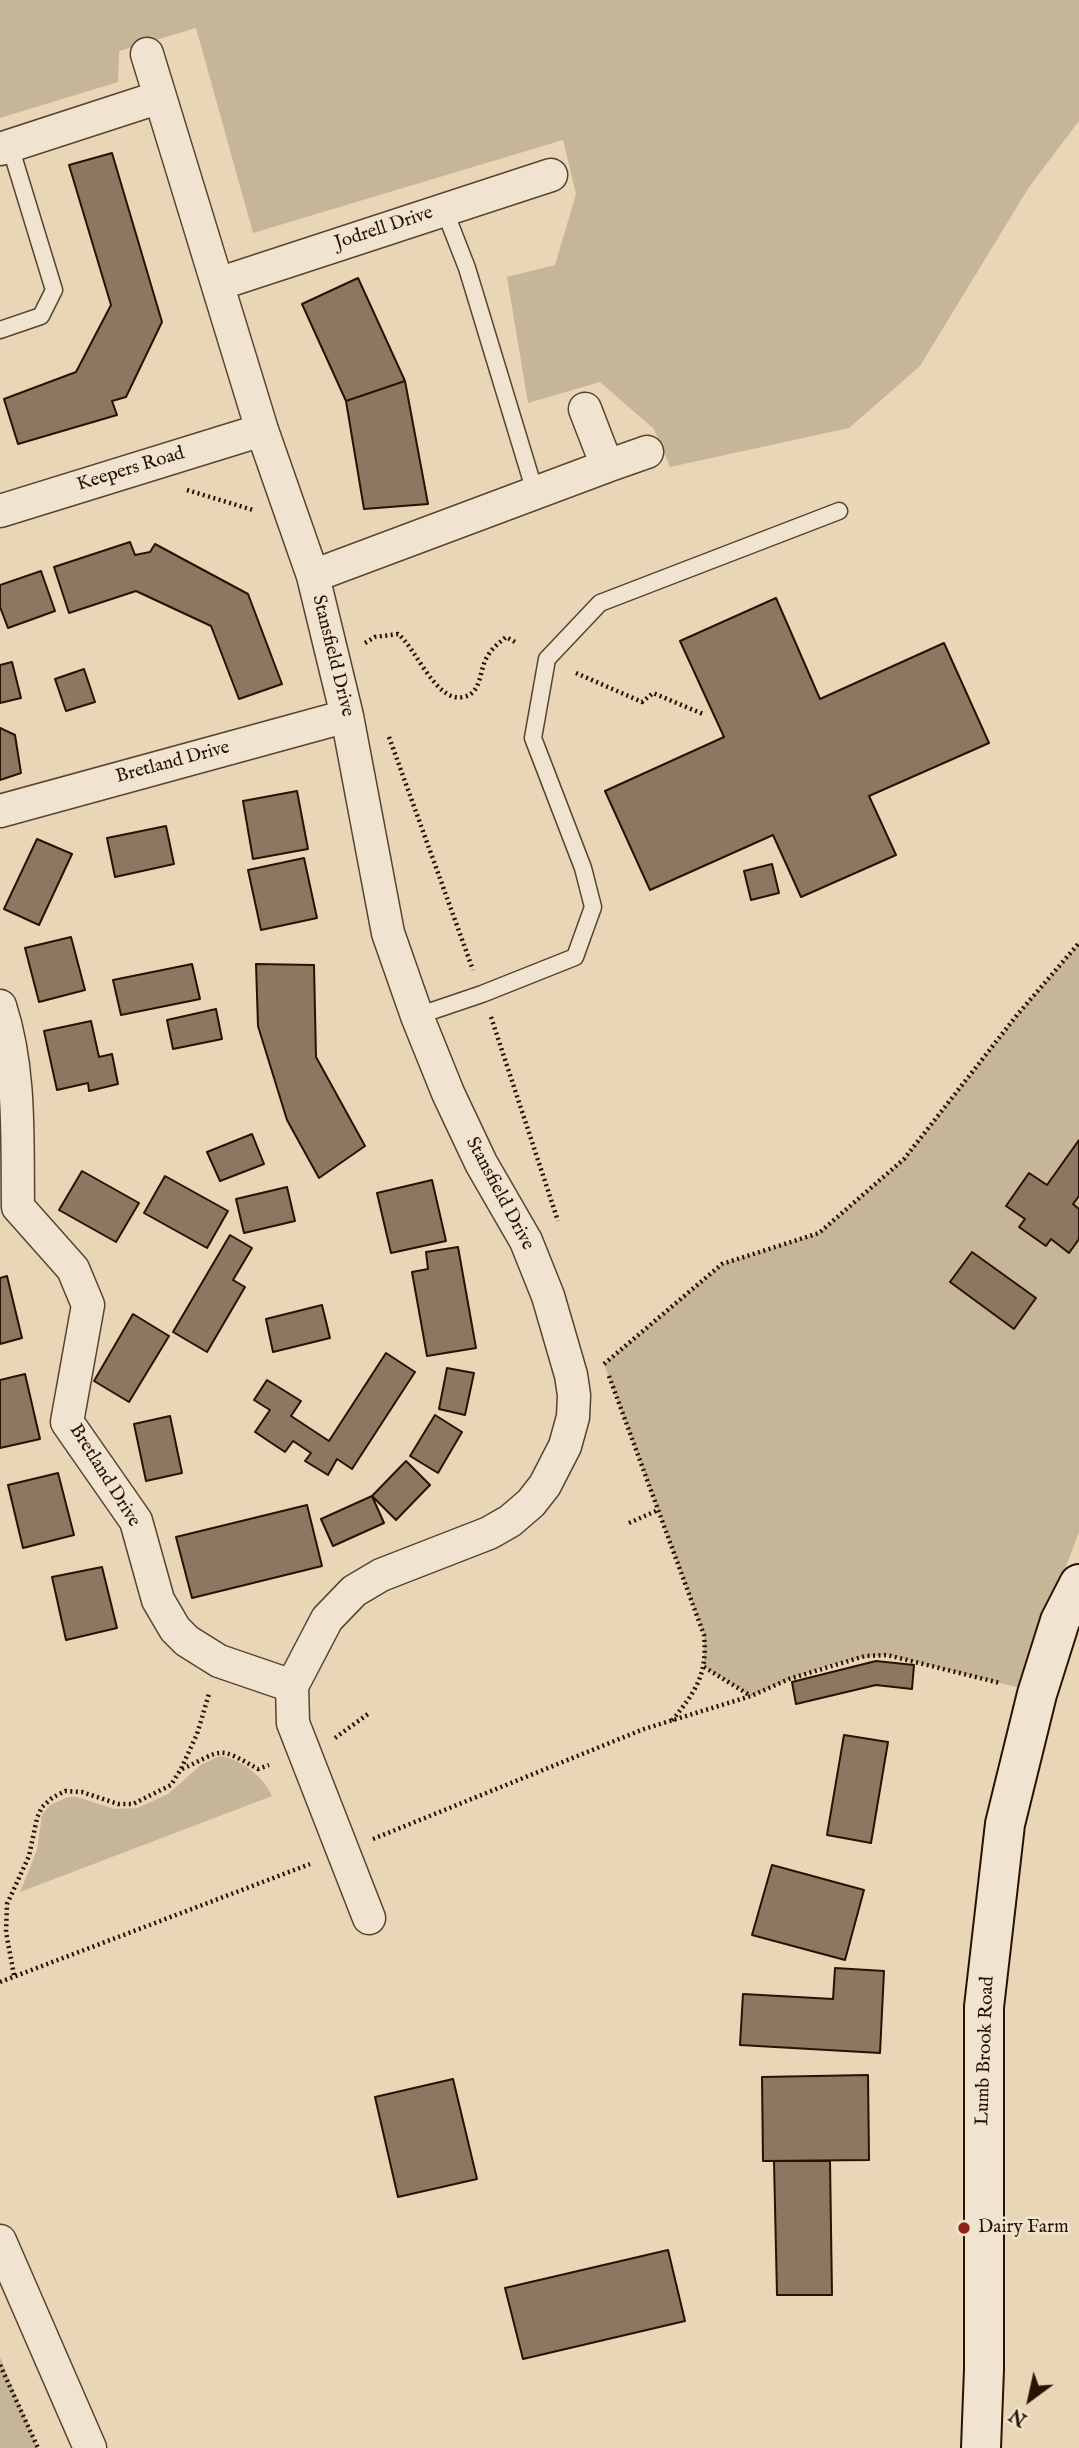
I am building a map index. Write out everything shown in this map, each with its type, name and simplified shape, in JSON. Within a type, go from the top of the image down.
[{"type":"street","name":"Stansfield Drive","points":[[147,54],[262,430],[313,576],[347,716],[388,933],[448,1093],[481,1163],[526,1241],[535,1263],[548,1296],[571,1375],[574,1395],[573,1417],[565,1446],[545,1485],[531,1503],[510,1521],[489,1533],[381,1575],[354,1591],[327,1619],[292,1686]]},
{"type":"street","points":[[5,148],[160,97]]},
{"type":"street","name":"Jodrell Drive","points":[[218,284],[551,175]]},
{"type":"street","points":[[585,409],[607,466]]},
{"type":"street","name":"Keepers Road","points":[[0,511],[262,430]]},
{"type":"street","name":"Stansfield Drive","points":[[313,576],[647,452]]},
{"type":"street","name":"Bretland Drive","points":[[0,811],[347,716]]},
{"type":"street","name":"Bretland Drive","points":[[0,1006],[12,1051],[15,1081],[18,1207],[73,1269],[88,1305],[67,1422],[136,1521],[158,1600],[175,1629],[187,1641],[219,1661],[292,1686]]},
{"type":"street","name":"Lumb Brook Road","points":[[982,2448],[984,2007],[1005,1824],[1037,1694],[1060,1621],[1079,1584]]},
{"type":"street","points":[[292,1686],[293,1723],[369,1918]]},
{"type":"street","points":[[0,2241],[90,2448]]},
{"type":"lane","points":[[0,330],[41,316],[54,290],[5,148]]},
{"type":"lane","points":[[444,209],[467,268],[535,492]]},
{"type":"lane","points":[[417,1016],[482,994],[575,957],[593,907],[583,868],[533,738],[547,659],[600,603],[839,511]]},
{"type":"path","points":[[182,489],[265,514]]},
{"type":"path","points":[[357,648],[375,637],[398,634],[438,687],[454,698],[472,693],[478,685],[485,659],[496,645],[506,637],[517,643]]},
{"type":"path","points":[[576,674],[642,702],[653,693],[703,714]]},
{"type":"path","points":[[385,726],[473,971]]},
{"type":"path","points":[[604,1364],[722,1264],[819,1233],[895,1167],[1017,1015],[1079,943]]},
{"type":"path","points":[[491,1016],[558,1222]]},
{"type":"path","points":[[600,1351],[705,1635],[704,1667],[698,1686],[671,1722]]},
{"type":"path","points":[[629,1523],[658,1510]]},
{"type":"path","points":[[365,1842],[643,1729],[751,1696],[789,1679],[865,1656],[887,1655],[1005,1685]]},
{"type":"path","points":[[704,1667],[751,1696]]},
{"type":"path","points":[[14,1975],[6,1932],[7,1904],[29,1856],[42,1807],[65,1791],[82,1792],[118,1804],[133,1804],[171,1784],[197,1734],[210,1691]]},
{"type":"path","points":[[329,1743],[368,1714]]},
{"type":"path","points":[[181,1769],[220,1751],[228,1752],[258,1769],[269,1765]]},
{"type":"path","points":[[0,1982],[308,1864]]},
{"type":"path","points":[[0,2365],[38,2448]]},
{"type":"shaded area","points":[[0,0],[1079,0],[1079,121],[1029,187],[920,366],[849,428],[670,467],[654,429],[600,382],[528,403],[507,277],[555,265],[576,194],[563,140],[253,233],[196,28],[119,51],[118,82],[0,118]]},
{"type":"shaded area","points":[[1079,943],[1079,1532],[1020,1688],[887,1655],[834,1664],[751,1696],[704,1667],[704,1635],[604,1364],[722,1264],[819,1233],[904,1159],[1017,1015]]},
{"type":"shaded area","points":[[220,1756],[251,1770],[272,1796],[20,1892],[37,1850],[42,1815],[50,1805],[68,1797],[77,1797],[115,1809],[137,1808],[168,1794],[202,1764]]},
{"type":"shaded area","points":[[0,2357],[38,2448],[0,2448]]},
{"type":"building","points":[[112,153],[162,322],[126,397],[112,401],[117,415],[18,444],[4,399],[76,372],[111,305],[69,165]]},
{"type":"building","points":[[358,278],[405,381],[346,401],[302,304]]},
{"type":"building","points":[[405,381],[428,504],[364,509],[346,401]]},
{"type":"building","points":[[130,542],[135,555],[150,552],[155,544],[248,594],[282,684],[239,699],[211,626],[136,591],[69,613],[54,567]]},
{"type":"building","points":[[41,571],[55,611],[8,628],[0,607],[0,585]]},
{"type":"building","points":[[776,598],[820,699],[944,643],[989,743],[869,796],[896,855],[801,897],[773,835],[650,890],[605,791],[724,737],[680,641]]},
{"type":"building","points":[[12,662],[21,698],[0,703],[0,665]]},
{"type":"building","points":[[84,669],[95,702],[66,711],[55,679]]},
{"type":"building","points":[[0,728],[15,735],[21,773],[0,780]]},
{"type":"building","points":[[297,791],[308,849],[253,859],[243,801]]},
{"type":"building","points":[[166,826],[174,864],[115,877],[107,838]]},
{"type":"building","points":[[37,839],[72,854],[39,925],[4,909]]},
{"type":"building","points":[[304,858],[317,918],[261,930],[248,870]]},
{"type":"building","points":[[772,864],[779,893],[751,900],[744,871]]},
{"type":"building","points":[[71,937],[85,990],[39,1002],[25,948]]},
{"type":"building","points":[[192,964],[200,999],[121,1015],[113,980]]},
{"type":"building","points":[[256,964],[314,965],[316,1057],[365,1146],[319,1178],[287,1120],[258,1026]]},
{"type":"building","points":[[216,1009],[222,1039],[173,1049],[167,1020]]},
{"type":"building","points":[[91,1021],[99,1057],[112,1054],[118,1084],[89,1091],[88,1083],[57,1090],[44,1031]]},
{"type":"building","points":[[252,1134],[264,1164],[220,1181],[207,1152]]},
{"type":"building","points":[[1079,1140],[1079,1196],[1073,1204],[1079,1209],[1079,1239],[1069,1253],[1051,1239],[1046,1246],[1019,1227],[1025,1219],[1006,1206],[1029,1173],[1047,1185]]},
{"type":"building","points":[[82,1171],[139,1203],[116,1242],[59,1210]]},
{"type":"building","points":[[165,1176],[228,1211],[207,1248],[144,1213]]},
{"type":"building","points":[[432,1180],[446,1241],[391,1253],[377,1193]]},
{"type":"building","points":[[287,1187],[295,1221],[244,1233],[236,1199]]},
{"type":"building","points":[[230,1235],[252,1248],[233,1280],[245,1287],[207,1352],[173,1332]]},
{"type":"building","points":[[458,1247],[476,1348],[427,1356],[412,1272],[428,1269],[426,1252]]},
{"type":"building","points":[[972,1252],[1036,1298],[1014,1329],[950,1282]]},
{"type":"building","points":[[7,1276],[22,1338],[0,1344],[0,1278]]},
{"type":"building","points":[[322,1305],[330,1338],[273,1352],[266,1319]]},
{"type":"building","points":[[133,1314],[169,1336],[129,1402],[94,1381]]},
{"type":"building","points":[[386,1353],[415,1372],[352,1469],[337,1459],[328,1475],[305,1461],[311,1453],[293,1441],[285,1452],[255,1432],[270,1410],[254,1400],[267,1380],[301,1401],[291,1416],[329,1441]]},
{"type":"building","points":[[447,1368],[474,1373],[465,1415],[439,1409]]},
{"type":"building","points":[[25,1374],[40,1439],[0,1448],[0,1380]]},
{"type":"building","points":[[435,1415],[462,1432],[438,1473],[410,1456]]},
{"type":"building","points":[[170,1416],[182,1473],[146,1481],[134,1424]]},
{"type":"building","points":[[406,1461],[430,1485],[396,1520],[372,1496]]},
{"type":"building","points":[[58,1473],[74,1535],[23,1548],[8,1485]]},
{"type":"building","points":[[372,1496],[384,1523],[333,1546],[321,1519]]},
{"type":"building","points":[[307,1505],[322,1566],[192,1598],[176,1537]]},
{"type":"building","points":[[102,1567],[117,1628],[66,1640],[52,1577]]},
{"type":"building","points":[[876,1661],[914,1665],[912,1689],[876,1685],[796,1704],[792,1682]]},
{"type":"building","points":[[844,1735],[888,1742],[871,1843],[827,1835]]},
{"type":"building","points":[[772,1865],[864,1890],[845,1960],[752,1935]]},
{"type":"building","points":[[835,1968],[884,1971],[880,2053],[740,2045],[743,1994],[833,1999]]},
{"type":"building","points":[[868,2075],[869,2160],[763,2161],[762,2077]]},
{"type":"building","points":[[453,2079],[477,2179],[398,2197],[375,2097]]},
{"type":"building","points":[[774,2161],[830,2161],[832,2295],[777,2295]]},
{"type":"building","points":[[668,2250],[685,2321],[523,2359],[505,2288]]},
{"type":"place","name":"Dairy Farm","points":[[964,2228]]}]
